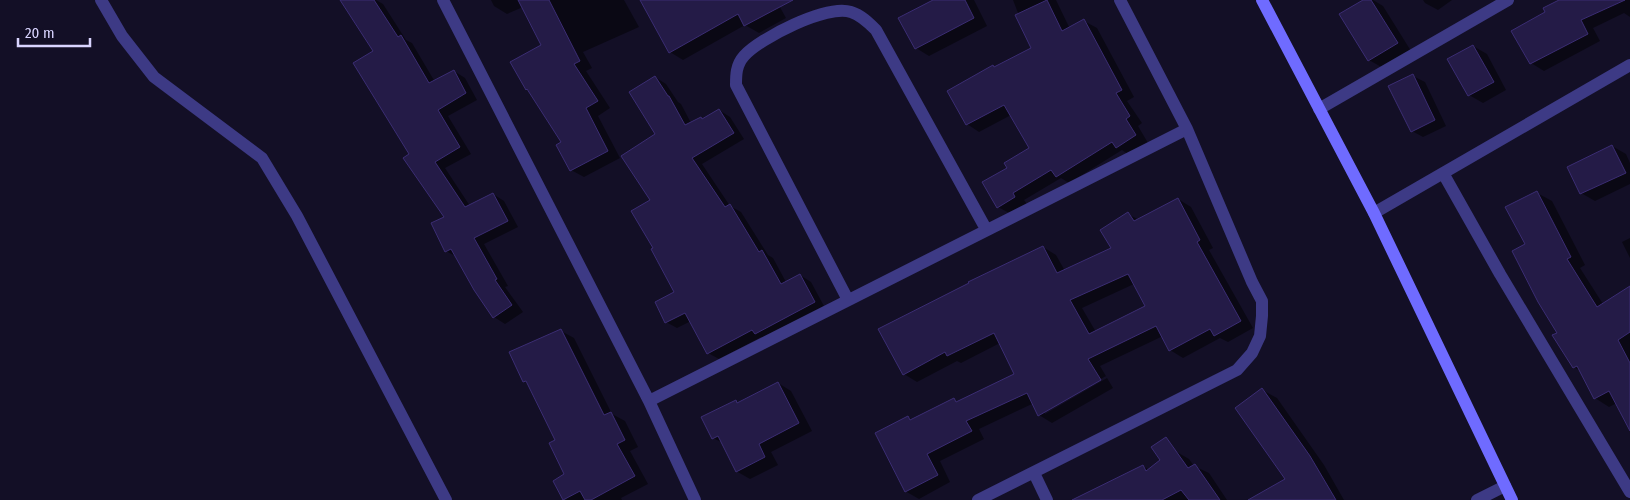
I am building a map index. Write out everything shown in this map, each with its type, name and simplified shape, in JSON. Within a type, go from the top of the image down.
[{"type":"street","points":[[100,0],[122,36],[154,77],[262,158],[297,216],[446,500]]},
{"type":"street","points":[[443,0],[649,401],[694,500]]},
{"type":"street","points":[[978,500],[1237,370],[1252,353],[1260,336],[1262,301],[1252,282],[1187,129],[1120,0]]},
{"type":"street","points":[[1262,0],[1374,213],[1512,500]]},
{"type":"street","points":[[1319,109],[1508,0]]},
{"type":"street","points":[[848,300],[736,85],[738,65],[744,56],[788,26],[826,12],[850,11],[864,18],[876,30],[986,229]]},
{"type":"street","points":[[1374,213],[1630,66]]},
{"type":"street","points":[[649,401],[1187,129]]},
{"type":"street","points":[[1443,173],[1500,274],[1630,492]]},
{"type":"street","points":[[1034,473],[1047,500]]},
{"type":"street","points":[[1477,500],[1505,486]]},
{"type":"building","points":[[340,0],[374,0],[398,37],[401,35],[429,83],[454,70],[466,93],[438,110],[460,147],[435,162],[465,207],[493,193],[508,221],[474,238],[497,279],[495,280],[512,305],[493,318],[474,290],[451,249],[445,252],[431,223],[444,217],[403,158],[409,154],[353,63],[373,51]]},
{"type":"building","points":[[518,0],[549,0],[580,61],[574,64],[598,101],[586,108],[608,151],[570,171],[556,145],[561,142],[526,90],[510,62],[541,45]]},
{"type":"building","points":[[640,0],[793,0],[744,26],[738,14],[669,53]]},
{"type":"building","points":[[933,0],[965,0],[974,18],[915,49],[898,18]]},
{"type":"building","points":[[1047,0],[1062,31],[1084,19],[1122,90],[1116,93],[1130,116],[1126,119],[1136,135],[1116,148],[1112,142],[1056,177],[1051,170],[1013,193],[1015,197],[997,208],[982,182],[1007,168],[1004,163],[1029,148],[1004,105],[966,125],[947,91],[993,65],[994,67],[1031,48],[1015,15]]},
{"type":"building","points":[[1363,0],[1371,0],[1398,43],[1368,61],[1339,14]]},
{"type":"building","points":[[1559,0],[1625,0],[1581,20],[1588,34],[1530,64],[1511,31],[1545,12],[1543,8]]},
{"type":"building","points":[[1473,45],[1494,82],[1468,96],[1447,59]]},
{"type":"building","points":[[1413,74],[1435,120],[1411,132],[1388,86]]},
{"type":"building","points":[[655,76],[685,125],[701,117],[702,119],[719,109],[734,133],[692,158],[725,207],[730,204],[759,252],[762,250],[781,284],[800,274],[815,302],[755,334],[752,330],[707,354],[685,313],[665,323],[655,302],[674,292],[651,249],[653,248],[631,211],[650,200],[621,156],[655,134],[629,92]]},
{"type":"building","points":[[1612,145],[1626,173],[1580,194],[1567,167]]},
{"type":"building","points":[[1537,191],[1571,257],[1567,259],[1597,307],[1630,286],[1630,332],[1618,340],[1630,363],[1630,431],[1609,391],[1594,399],[1577,366],[1573,368],[1552,335],[1557,333],[1538,302],[1512,251],[1525,244],[1505,207]]},
{"type":"building","points":[[1178,198],[1200,240],[1197,242],[1241,321],[1214,336],[1210,329],[1169,351],[1156,326],[1088,359],[1101,380],[1038,416],[1027,393],[966,421],[972,431],[927,454],[938,475],[905,492],[875,433],[908,416],[910,420],[954,398],[956,402],[1014,374],[994,333],[947,356],[945,352],[903,375],[878,329],[968,282],[1043,246],[1057,273],[1111,248],[1100,230],[1128,212],[1134,221]],"holes":[[[1128,274],[1145,306],[1089,334],[1070,300]]]},
{"type":"building","points":[[561,329],[604,415],[611,412],[625,440],[617,444],[635,476],[591,500],[585,500],[580,491],[563,500],[553,481],[564,474],[549,443],[555,440],[526,381],[523,382],[509,352]]},
{"type":"building","points":[[778,382],[799,423],[759,444],[765,457],[736,472],[718,436],[712,439],[701,417],[736,400],[737,403]]},
{"type":"building","points":[[1262,388],[1310,456],[1336,500],[1248,500],[1285,479],[1235,408]]},
{"type":"building","points":[[1166,437],[1188,468],[1195,464],[1220,500],[1189,500],[1181,490],[1162,500],[1072,500],[1143,465],[1146,471],[1160,460],[1151,447]]}]
